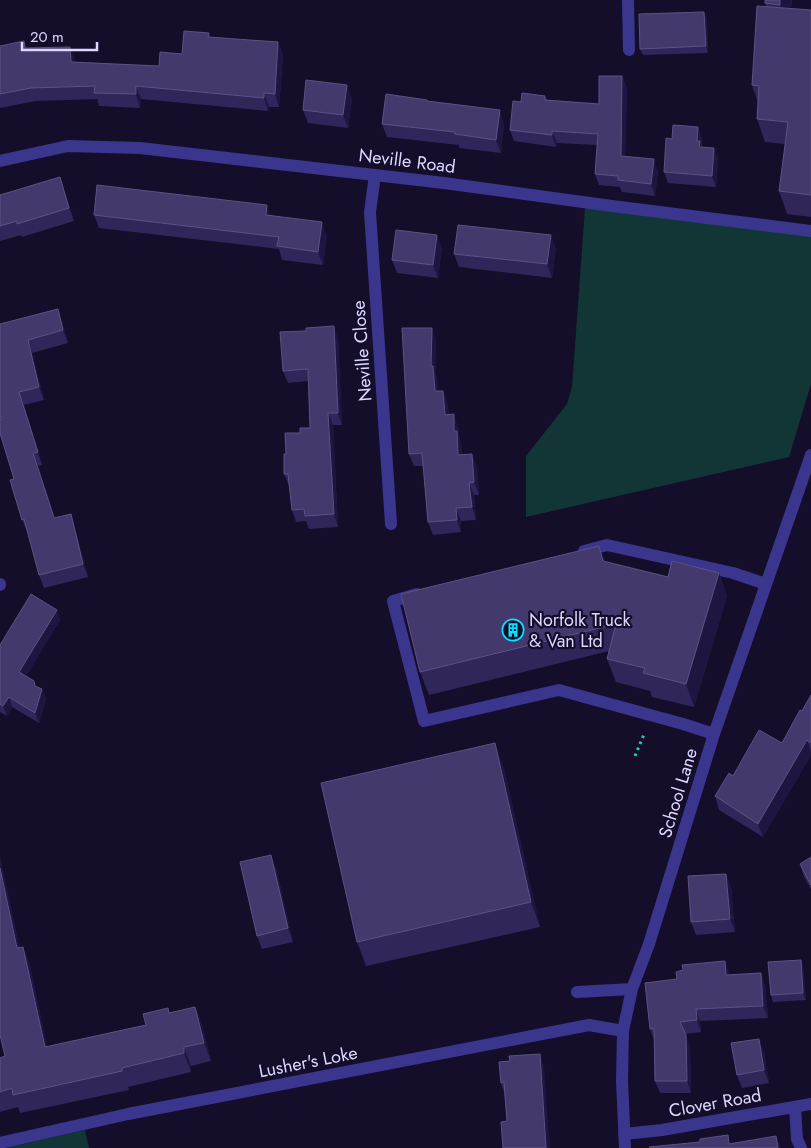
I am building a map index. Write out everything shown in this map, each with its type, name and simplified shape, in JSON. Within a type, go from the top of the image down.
[{"type":"street","points":[[628,0],[629,50]]},
{"type":"street","name":"Neville Road","points":[[0,161],[68,146],[140,148],[375,175],[811,232]]},
{"type":"street","name":"Neville Close","points":[[375,175],[370,212],[390,524]]},
{"type":"street","name":"School Lane","points":[[624,1148],[623,1031],[632,990],[650,944],[714,734],[811,455]]},
{"type":"street","points":[[570,555],[608,545],[733,573],[766,584]]},
{"type":"street","points":[[430,591],[393,601],[424,721],[559,690],[714,734]]},
{"type":"street","points":[[577,992],[632,990]]},
{"type":"street","name":"Lusher's Loke","points":[[0,1143],[128,1114],[588,1025],[623,1031]]},
{"type":"street","name":"Clover Road","points":[[624,1134],[662,1130],[811,1104]]},
{"type":"street","points":[[795,1108],[797,1139],[801,1148]]},
{"type":"path","points":[[635,756],[640,742]]},
{"type":"green space","points":[[585,208],[811,235],[811,384],[789,457],[526,517],[526,456],[567,404],[572,387]]},
{"type":"green space","points":[[85,1130],[89,1148],[5,1148]]},
{"type":"building","points":[[765,0],[780,0],[780,5],[765,3]]},
{"type":"building","points":[[757,6],[811,10],[811,195],[779,191],[788,122],[757,119],[759,86],[752,85]]},
{"type":"building","points":[[704,12],[706,46],[640,49],[639,14]]},
{"type":"building","points":[[184,31],[209,33],[208,37],[278,42],[275,94],[264,93],[264,98],[136,86],[136,94],[94,93],[95,86],[31,88],[0,94],[0,46],[24,41],[25,48],[70,47],[71,62],[159,66],[160,52],[182,54]]},
{"type":"building","points":[[599,76],[622,76],[621,156],[654,159],[651,184],[618,180],[618,176],[595,174],[598,134],[552,131],[552,135],[510,130],[513,101],[521,102],[522,93],[545,96],[545,100],[599,104]]},
{"type":"building","points":[[306,80],[347,85],[343,115],[303,110]]},
{"type":"building","points":[[386,94],[500,110],[496,140],[455,134],[455,132],[382,124]]},
{"type":"building","points":[[673,125],[698,127],[697,141],[700,141],[699,147],[714,148],[712,176],[664,172],[666,138],[672,139]]},
{"type":"building","points":[[60,177],[69,208],[17,224],[17,221],[0,226],[0,195]]},
{"type":"building","points":[[97,185],[267,205],[266,215],[322,222],[318,252],[277,246],[279,237],[94,215]]},
{"type":"building","points":[[458,225],[551,235],[547,264],[454,254]]},
{"type":"building","points":[[396,230],[437,235],[433,265],[392,260]]},
{"type":"building","points":[[58,309],[63,330],[28,340],[39,387],[19,392],[38,452],[33,453],[54,518],[71,514],[83,564],[39,575],[24,519],[22,520],[10,480],[14,479],[0,433],[0,324]]},
{"type":"building","points":[[334,326],[338,413],[328,413],[334,514],[305,516],[304,509],[292,510],[288,474],[284,474],[284,454],[286,454],[285,433],[300,433],[300,428],[310,428],[308,369],[283,371],[280,332],[306,331],[306,328]]},
{"type":"building","points":[[402,328],[432,328],[431,366],[433,366],[435,391],[443,391],[445,415],[454,414],[454,431],[457,431],[458,455],[472,454],[474,482],[469,483],[472,507],[456,508],[457,520],[428,522],[422,453],[409,454]]},
{"type":"building","name":"Norfolk Truck & Van Ltd","points":[[599,546],[603,561],[668,577],[672,561],[719,573],[686,684],[643,673],[645,668],[607,659],[616,624],[420,672],[401,594]]},
{"type":"building","points":[[31,594],[57,610],[19,672],[34,681],[35,686],[42,689],[35,713],[9,697],[3,706],[0,704],[0,645]]},
{"type":"building","points":[[811,695],[811,743],[807,740],[758,824],[715,796],[729,773],[733,776],[759,730],[782,743],[800,710],[802,711]]},
{"type":"building","points":[[495,743],[531,902],[357,942],[321,783]]},
{"type":"building","points":[[271,855],[288,928],[257,936],[240,862]]},
{"type":"building","points":[[811,857],[811,885],[800,864]]},
{"type":"building","points":[[0,868],[17,948],[23,947],[45,1047],[146,1025],[143,1014],[168,1008],[169,1013],[195,1007],[204,1043],[184,1047],[184,1053],[122,1068],[122,1071],[13,1095],[12,1088],[0,1092],[0,1058],[5,1056],[0,1035]]},
{"type":"building","points":[[726,874],[730,919],[691,922],[688,876]]},
{"type":"building","points":[[801,960],[803,993],[771,995],[768,962]]},
{"type":"building","points":[[725,961],[726,975],[761,973],[763,1006],[696,1009],[697,1020],[680,1022],[686,1035],[687,1081],[655,1081],[654,1028],[650,1029],[645,983],[677,979],[676,972],[683,970],[682,965]]},
{"type":"building","points":[[759,1039],[764,1070],[737,1075],[731,1043]]},
{"type":"building","points":[[540,1054],[546,1148],[503,1148],[501,1122],[507,1121],[504,1082],[501,1083],[499,1062],[510,1061],[509,1056]]},
{"type":"building","points":[[728,1135],[729,1144],[776,1136],[778,1148],[649,1147],[700,1142],[700,1139]]},
{"type":"place","name":"Norfolk Truck & Van Ltd","points":[[513,630]]}]
